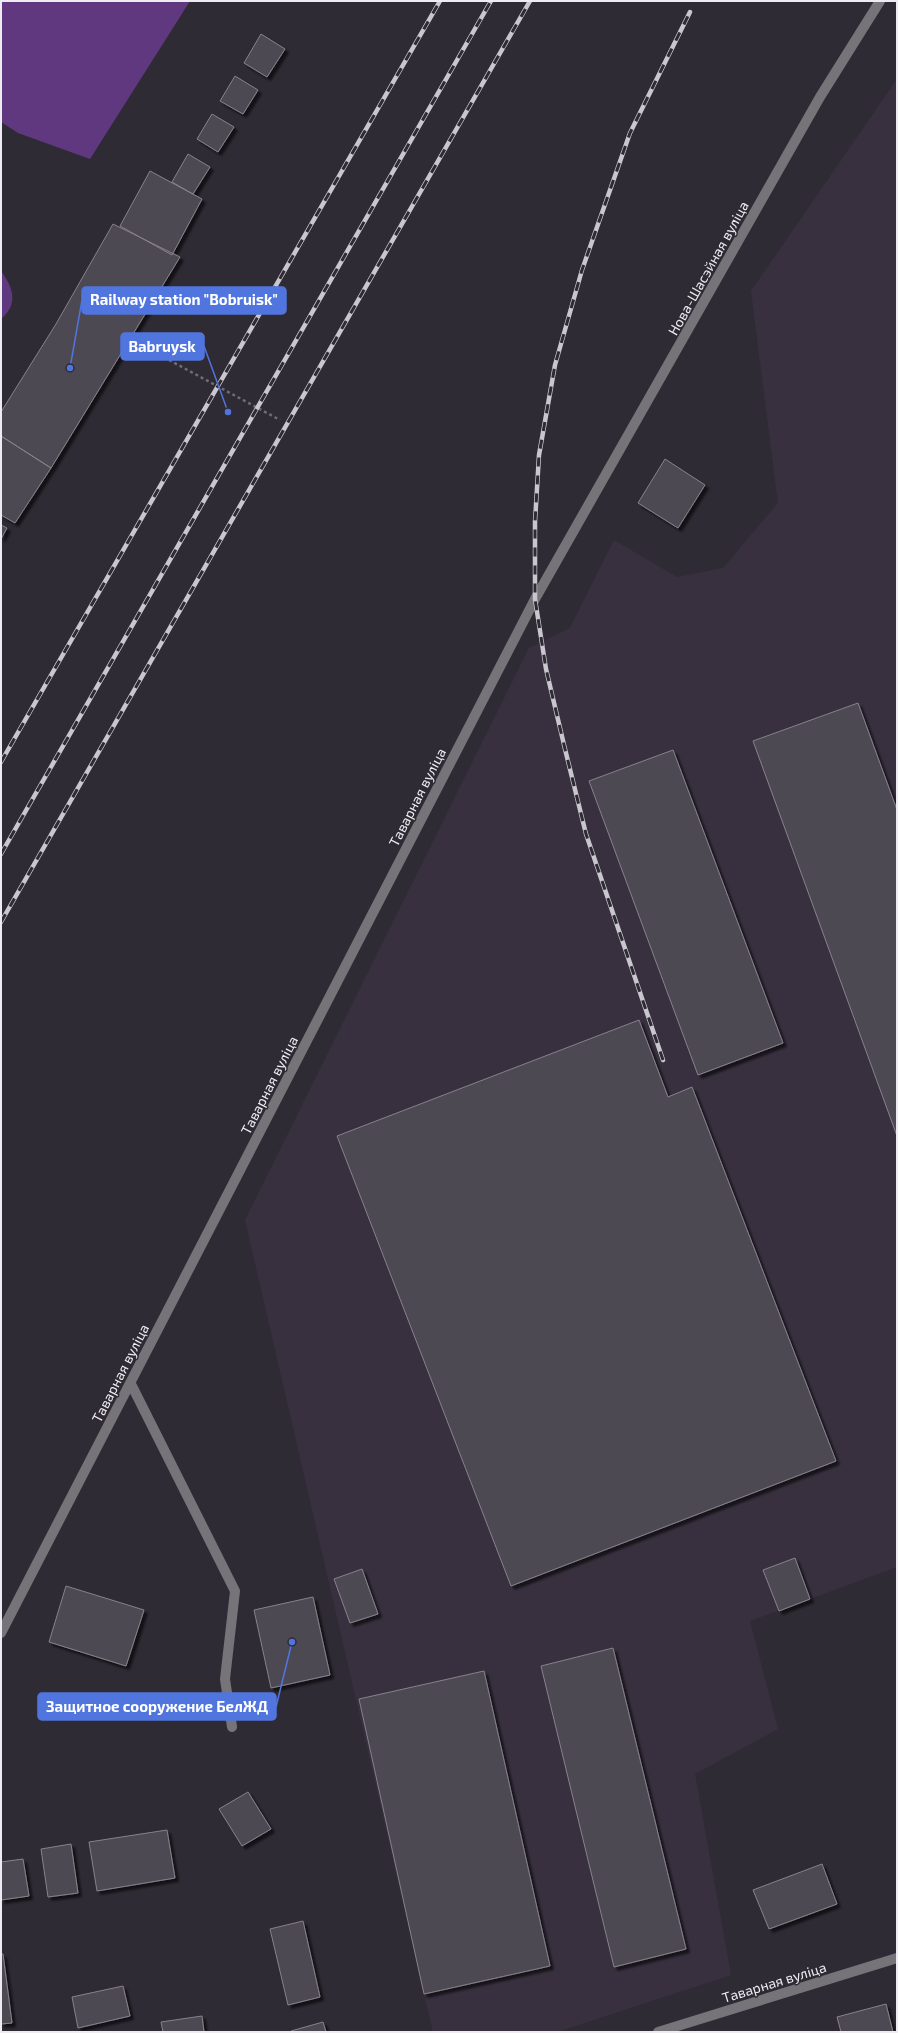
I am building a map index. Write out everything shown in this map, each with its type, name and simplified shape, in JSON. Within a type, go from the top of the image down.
[{"type":"street","name":"Нова-Шасэйная вуліца","points":[[563,552],[820,97],[880,1]]},
{"type":"street","name":"Таварная вуліца","points":[[1,1632],[131,1384],[535,599],[563,552]]},
{"type":"street","points":[[131,1384],[235,1591],[226,1679],[232,1727]]},
{"type":"street","name":"Таварная вуліца","points":[[658,2032],[897,1958]]},
{"type":"path","points":[[169,360],[280,420]]},
{"type":"shaded area","points":[[1,1],[190,1],[90,159],[18,133],[1,122]]},
{"type":"shaded area","points":[[897,79],[897,1567],[750,1621],[778,1729],[695,1774],[731,1975],[557,2032],[433,2032],[245,1220],[529,648],[570,628],[614,540],[677,577],[723,568],[778,503],[751,291]]},
{"type":"shaded area","points":[[1,271],[9,283],[12,301],[7,313],[1,319]]},
{"type":"building","points":[[261,34],[285,49],[267,77],[244,63]]},
{"type":"building","points":[[235,76],[258,90],[243,114],[220,101]]},
{"type":"building","points":[[212,114],[234,127],[218,152],[197,139]]},
{"type":"building","points":[[188,154],[210,167],[193,194],[172,182]]},
{"type":"building","points":[[150,171],[202,199],[172,255],[120,226]]},
{"type":"building","points":[[113,224],[180,257],[51,468],[1,436],[1,412],[56,324]]},
{"type":"building","points":[[1,436],[51,468],[15,523],[1,515]]},
{"type":"building","points":[[665,459],[705,485],[678,528],[638,503]]},
{"type":"building","points":[[1,525],[7,528],[1,539]]},
{"type":"building","points":[[858,703],[897,810],[897,1136],[753,741]]},
{"type":"building","points":[[673,750],[783,1043],[698,1075],[589,781]]},
{"type":"building","points":[[639,1020],[668,1097],[692,1087],[836,1461],[511,1586],[337,1136]]},
{"type":"building","points":[[795,1558],[810,1599],[779,1611],[763,1570]]},
{"type":"building","points":[[362,1569],[378,1614],[350,1623],[334,1579]]},
{"type":"building","points":[[66,1586],[144,1610],[126,1666],[49,1642]]},
{"type":"building","points":[[313,1597],[330,1675],[271,1688],[254,1610]]},
{"type":"building","points":[[613,1648],[686,1949],[614,1967],[541,1666]]},
{"type":"building","points":[[484,1671],[550,1966],[424,1994],[359,1699]]},
{"type":"building","points":[[248,1792],[271,1829],[242,1846],[219,1809]]},
{"type":"building","points":[[167,1830],[175,1878],[97,1891],[89,1842]]},
{"type":"building","points":[[71,1844],[78,1893],[48,1897],[41,1849]]},
{"type":"building","points":[[23,1859],[29,1896],[1,1900],[1,1862]]},
{"type":"building","points":[[822,1864],[837,1904],[769,1929],[753,1890]]},
{"type":"building","points":[[303,1921],[320,1997],[288,2005],[270,1929]]},
{"type":"building","points":[[1,1954],[3,1954],[12,2023],[1,2024]]},
{"type":"building","points":[[123,1986],[130,2016],[78,2028],[72,1997]]},
{"type":"building","points":[[886,2004],[893,2032],[841,2032],[837,2017]]},
{"type":"building","points":[[202,2016],[204,2032],[163,2032],[161,2022]]},
{"type":"building","points":[[323,2022],[326,2032],[291,2032],[291,2031]]},
{"type":"railway","points":[[1,762],[440,1]]},
{"type":"railway","points":[[1,854],[491,1]]},
{"type":"railway","points":[[1,922],[530,1]]},
{"type":"railway","points":[[663,1060],[586,834],[565,749],[546,669],[535,599],[535,522],[539,455],[555,365],[582,270],[630,133],[690,12]]},
{"type":"place","name":"Railway station \"Bobruisk\"","points":[[70,368]]},
{"type":"place","name":"Babruysk","points":[[228,412]]},
{"type":"place","name":"Защитное сооружение БелЖД","points":[[292,1642]]}]
